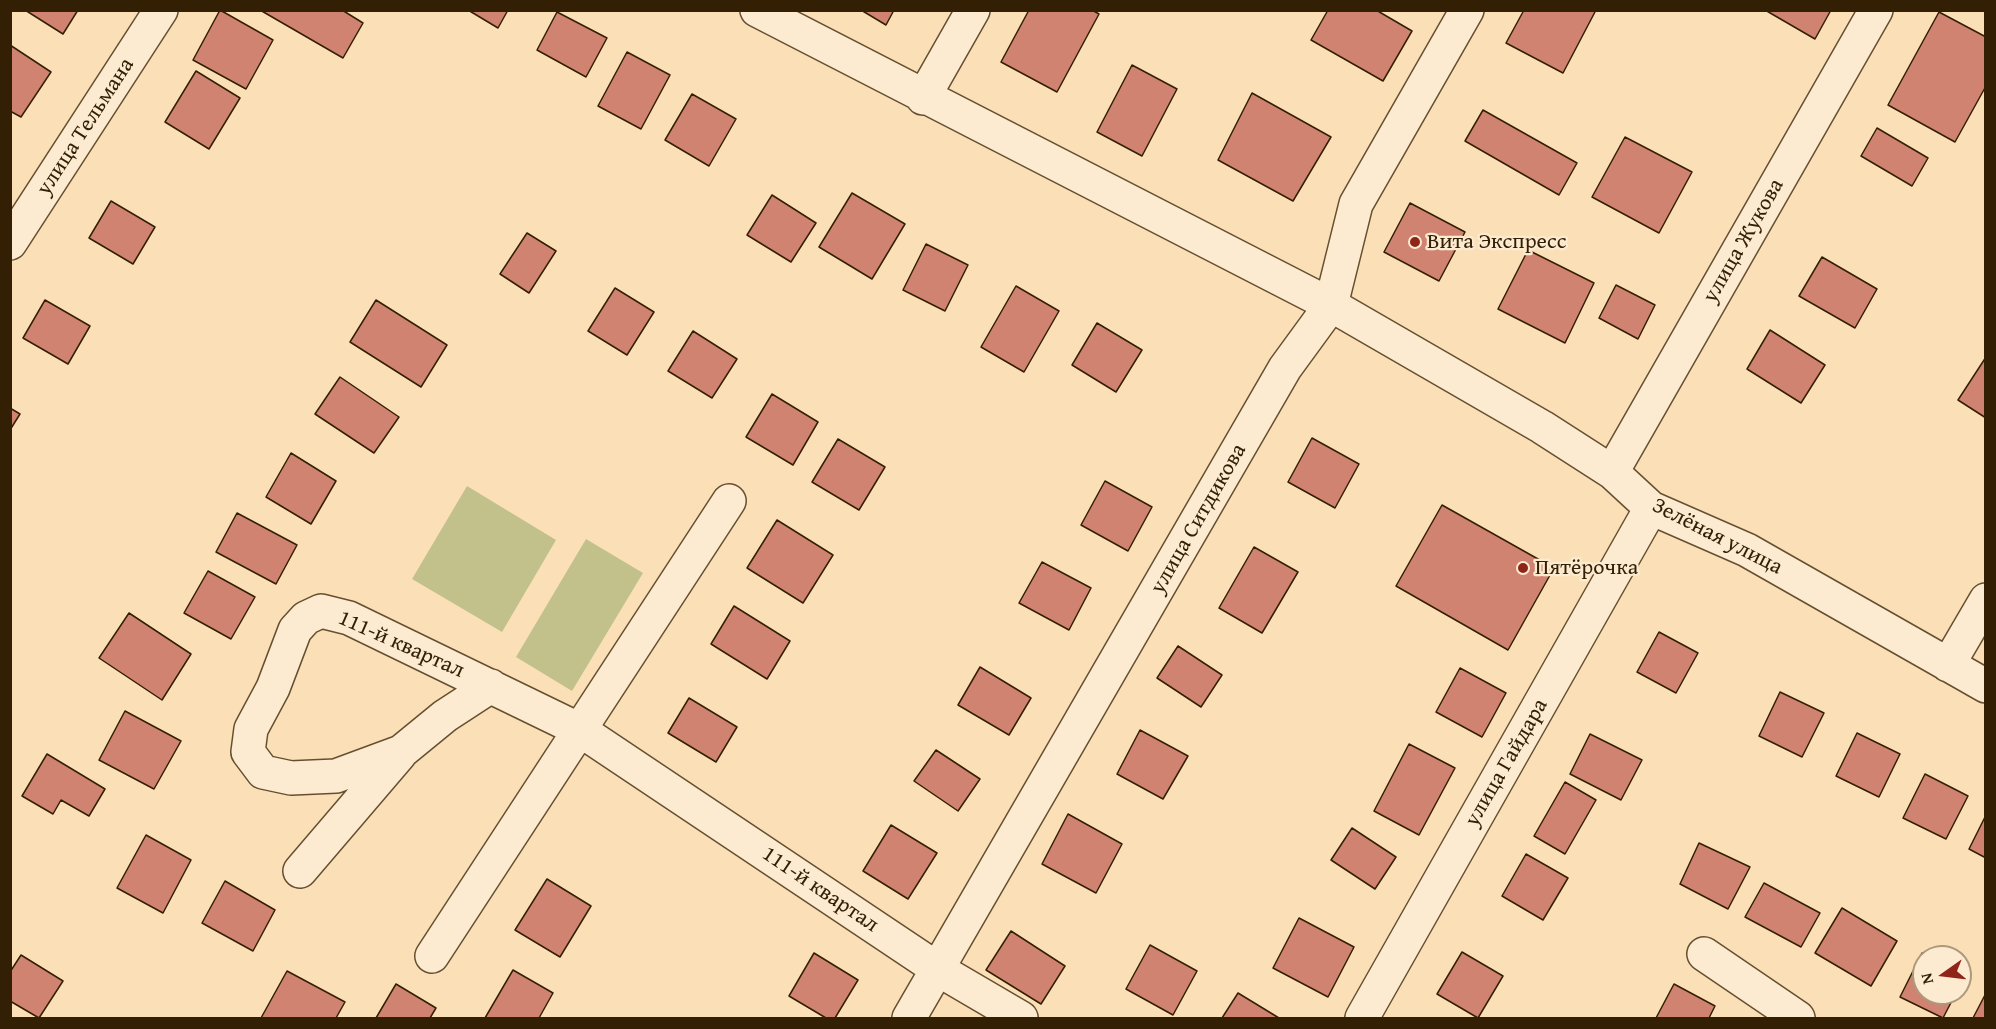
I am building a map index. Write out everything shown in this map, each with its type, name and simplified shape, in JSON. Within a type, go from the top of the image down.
[{"type":"street","name":"улица Тельмана","points":[[10,243],[161,10]]},
{"type":"street","name":"Зелёная улица","points":[[757,10],[923,98],[1330,305],[1542,427],[1612,472],[1651,508],[1747,550],[1986,686]]},
{"type":"street","points":[[923,98],[973,10]]},
{"type":"street","name":"улица Ситдикова","points":[[909,1018],[939,970],[1285,368],[1330,305],[1356,204],[1467,10]]},
{"type":"street","name":"улица Жукова","points":[[1612,472],[1876,10]]},
{"type":"street","points":[[432,956],[729,501]]},
{"type":"street","name":"улица Гайдара","points":[[1362,1018],[1651,508]]},
{"type":"street","points":[[1948,665],[1986,600]]},
{"type":"street","name":"111-й квартал","points":[[490,686],[445,716],[401,752],[336,776],[291,778],[263,772],[248,752],[251,729],[273,688],[295,630],[306,618],[321,611],[349,618],[490,686],[580,730],[939,970],[1021,1018]]},
{"type":"street","points":[[300,871],[401,752]]},
{"type":"street","points":[[1704,954],[1798,1018]]},
{"type":"shaded area","points":[[467,486],[556,540],[502,632],[412,579]]},
{"type":"shaded area","points":[[586,539],[643,573],[572,691],[516,657]]},
{"type":"building","points":[[25,10],[78,10],[63,34]]},
{"type":"building","points":[[220,10],[273,40],[246,89],[193,60]]},
{"type":"building","points":[[260,10],[342,10],[363,23],[343,58]]},
{"type":"building","points":[[468,10],[508,10],[498,28]]},
{"type":"building","points":[[861,10],[894,10],[886,25]]},
{"type":"building","points":[[1029,10],[1092,10],[1099,14],[1057,92],[1001,62]]},
{"type":"building","points":[[1328,10],[1376,10],[1412,31],[1383,81],[1311,40]]},
{"type":"building","points":[[1524,10],[1596,10],[1563,73],[1506,43]]},
{"type":"building","points":[[1765,10],[1831,10],[1815,39]]},
{"type":"building","points":[[557,12],[607,38],[586,77],[537,50]]},
{"type":"building","points":[[1939,12],[1986,37],[1986,86],[1955,142],[1888,105]]},
{"type":"building","points":[[10,45],[51,72],[21,117],[10,111]]},
{"type":"building","points":[[627,52],[670,75],[641,129],[598,106]]},
{"type":"building","points":[[1132,65],[1177,89],[1142,156],[1097,132]]},
{"type":"building","points":[[196,71],[240,98],[209,149],[165,122]]},
{"type":"building","points":[[1252,93],[1331,137],[1293,201],[1218,160]]},
{"type":"building","points":[[692,94],[736,119],[709,166],[665,140]]},
{"type":"building","points":[[1483,110],[1577,163],[1559,195],[1465,141]]},
{"type":"building","points":[[1877,128],[1928,158],[1912,186],[1861,156]]},
{"type":"building","points":[[1625,137],[1692,172],[1659,233],[1592,197]]},
{"type":"building","points":[[852,193],[905,224],[872,279],[819,247]]},
{"type":"building","points":[[772,195],[816,223],[791,262],[747,235]]},
{"type":"building","points":[[111,201],[155,227],[133,264],[89,238]]},
{"type":"building","points":[[1410,203],[1465,232],[1439,281],[1384,252]]},
{"type":"building","points":[[527,233],[556,251],[529,293],[500,274]]},
{"type":"building","points":[[926,244],[968,265],[945,311],[903,290]]},
{"type":"building","points":[[1528,250],[1594,283],[1565,343],[1498,309]]},
{"type":"building","points":[[1822,257],[1877,289],[1855,328],[1799,296]]},
{"type":"building","points":[[1616,285],[1655,305],[1638,339],[1599,318]]},
{"type":"building","points":[[1016,286],[1059,311],[1024,372],[981,347]]},
{"type":"building","points":[[615,288],[654,312],[627,355],[588,331]]},
{"type":"building","points":[[45,300],[90,326],[68,364],[23,338]]},
{"type":"building","points":[[376,300],[447,345],[421,387],[350,342]]},
{"type":"building","points":[[1097,323],[1142,350],[1116,392],[1072,365]]},
{"type":"building","points":[[1770,330],[1825,365],[1801,403],[1747,369]]},
{"type":"building","points":[[693,331],[737,359],[712,398],[668,371]]},
{"type":"building","points":[[1986,357],[1986,418],[1958,400]]},
{"type":"building","points":[[340,377],[399,417],[374,453],[315,414]]},
{"type":"building","points":[[772,394],[818,422],[793,465],[746,437]]},
{"type":"building","points":[[10,408],[20,414],[10,430]]},
{"type":"building","points":[[1312,438],[1359,464],[1335,508],[1288,482]]},
{"type":"building","points":[[838,439],[885,467],[859,510],[812,482]]},
{"type":"building","points":[[291,453],[336,481],[311,524],[266,497]]},
{"type":"building","points":[[1105,481],[1152,507],[1128,551],[1081,525]]},
{"type":"building","points":[[1442,505],[1554,568],[1508,650],[1396,586]]},
{"type":"building","points":[[237,513],[297,545],[276,584],[216,552]]},
{"type":"building","points":[[777,520],[833,555],[803,603],[747,568]]},
{"type":"building","points":[[1254,547],[1298,572],[1262,633],[1219,608]]},
{"type":"building","points":[[1042,562],[1091,588],[1069,630],[1019,603]]},
{"type":"building","points":[[208,571],[255,597],[231,639],[184,613]]},
{"type":"building","points":[[734,606],[790,641],[767,679],[711,644]]},
{"type":"building","points":[[129,613],[191,654],[162,700],[99,658]]},
{"type":"building","points":[[1659,632],[1698,653],[1676,693],[1637,672]]},
{"type":"building","points":[[1178,646],[1222,675],[1201,707],[1157,678]]},
{"type":"building","points":[[980,667],[1031,698],[1009,735],[958,705]]},
{"type":"building","points":[[1460,668],[1506,693],[1482,737],[1436,712]]},
{"type":"building","points":[[1780,692],[1824,713],[1802,757],[1759,736]]},
{"type":"building","points":[[689,698],[737,727],[716,762],[668,733]]},
{"type":"building","points":[[125,711],[181,741],[154,789],[99,760]]},
{"type":"building","points":[[1140,730],[1188,756],[1163,799],[1117,774]]},
{"type":"building","points":[[1857,733],[1900,754],[1879,797],[1836,776]]},
{"type":"building","points":[[1590,734],[1642,760],[1621,800],[1570,774]]},
{"type":"building","points":[[1409,744],[1455,768],[1419,835],[1374,811]]},
{"type":"building","points":[[936,750],[980,779],[958,811],[914,781]]},
{"type":"building","points":[[47,754],[105,789],[89,816],[61,800],[53,814],[22,796]]},
{"type":"building","points":[[1925,774],[1968,796],[1946,839],[1903,818]]},
{"type":"building","points":[[1565,782],[1596,800],[1565,854],[1534,836]]},
{"type":"building","points":[[1068,814],[1122,844],[1096,893],[1042,864]]},
{"type":"building","points":[[1986,815],[1986,858],[1969,849]]},
{"type":"building","points":[[891,825],[937,853],[908,899],[863,871]]},
{"type":"building","points":[[1352,828],[1396,857],[1375,889],[1331,860]]},
{"type":"building","points":[[146,835],[191,860],[163,913],[117,888]]},
{"type":"building","points":[[1699,843],[1750,867],[1728,909],[1680,884]]},
{"type":"building","points":[[1526,854],[1568,878],[1543,920],[1502,896]]},
{"type":"building","points":[[547,879],[591,906],[560,957],[515,930]]},
{"type":"building","points":[[225,881],[275,910],[253,951],[202,923]]},
{"type":"building","points":[[1764,883],[1820,913],[1801,947],[1745,917]]},
{"type":"building","points":[[1842,908],[1897,941],[1871,986],[1815,953]]},
{"type":"building","points":[[1299,918],[1354,947],[1328,997],[1273,968]]},
{"type":"building","points":[[1011,931],[1065,966],[1041,1004],[986,970]]},
{"type":"building","points":[[1150,945],[1197,971],[1173,1015],[1126,989]]},
{"type":"building","points":[[1462,952],[1503,976],[1478,1018],[1437,994]]},
{"type":"building","points":[[814,953],[858,980],[835,1018],[826,1018],[789,996]]},
{"type":"building","points":[[21,955],[63,981],[39,1018],[10,1001],[10,972]]},
{"type":"building","points":[[513,970],[553,993],[539,1018],[485,1018]]},
{"type":"building","points":[[287,971],[345,1002],[336,1018],[261,1018]]},
{"type":"building","points":[[1912,973],[1912,1003],[1900,997]]},
{"type":"building","points":[[396,984],[436,1008],[430,1018],[376,1018]]},
{"type":"building","points":[[1674,984],[1715,1006],[1709,1018],[1656,1018]]},
{"type":"building","points":[[1238,993],[1279,1018],[1222,1018]]},
{"type":"building","points":[[1986,993],[1986,1018],[1973,1018]]},
{"type":"building","points":[[1916,1005],[1950,1005],[1943,1018]]},
{"type":"place","name":"Вита Экспресс","points":[[1415,242]]},
{"type":"place","name":"Пятёрочка","points":[[1523,568]]}]
